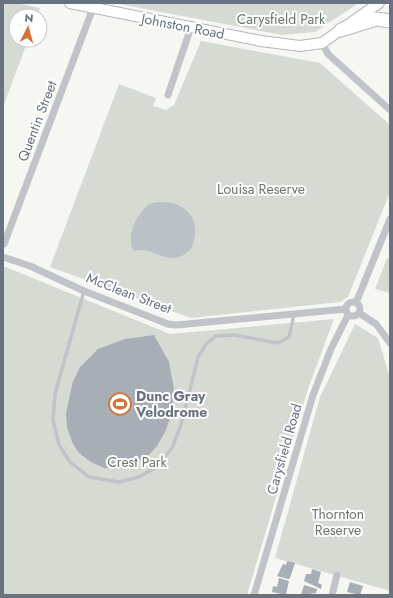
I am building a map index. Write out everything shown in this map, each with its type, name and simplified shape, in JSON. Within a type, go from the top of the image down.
[{"type":"highway","points":[[341,30],[376,19],[390,21]]},
{"type":"street","name":"Johnston Road","points":[[70,3],[191,27],[300,46],[322,43],[379,3]]},
{"type":"street","name":"Quentin Street","points":[[4,244],[93,8]]},
{"type":"street","points":[[168,94],[191,27]]},
{"type":"street","points":[[322,43],[328,54],[390,110]]},
{"type":"street","points":[[356,303],[390,219]]},
{"type":"street","name":"McClean Street","points":[[3,258],[30,266],[84,290],[176,325],[294,313],[347,312]]},
{"type":"street","points":[[356,303],[349,303],[347,312],[354,316],[359,313]]},
{"type":"street","points":[[356,303],[359,306],[359,313]]},
{"type":"street","name":"Carysfield Road","points":[[254,595],[313,395],[347,312]]},
{"type":"street","points":[[359,313],[376,324],[390,343]]},
{"type":"street","points":[[332,595],[337,575]]},
{"type":"lane","points":[[84,290],[55,394],[53,420],[59,445],[70,462],[89,477],[119,482],[139,477],[158,466],[172,448],[181,426],[198,357],[206,344],[216,336],[234,335],[278,344],[289,337],[294,313]]},
{"type":"green space","points":[[3,3],[16,3],[40,8],[8,8],[8,48],[25,48],[3,107]]},
{"type":"green space","name":"Carysfield Park","points":[[114,3],[359,3],[315,32],[282,35]]},
{"type":"green space","name":"Louisa Reserve","points":[[201,41],[320,63],[390,125],[390,192],[348,297],[340,302],[191,318],[50,267],[119,84],[156,98],[153,106],[166,110],[174,105]]},
{"type":"green space","points":[[387,258],[390,259],[390,293],[375,289]]},
{"type":"green space","name":"Crest Park","points":[[3,266],[170,334],[334,319],[308,389],[247,595],[3,595]]},
{"type":"green space","name":"Thornton Reserve","points":[[355,324],[378,338],[390,378],[390,591],[275,558],[320,397]]},
{"type":"shaded area","points":[[160,202],[178,205],[185,209],[194,222],[194,239],[191,249],[176,258],[169,258],[148,251],[134,251],[132,245],[131,233],[139,214],[149,204]]},
{"type":"building","name":"Dunc Gray Velodrome","points":[[154,335],[169,362],[174,389],[172,412],[166,430],[157,446],[145,459],[132,466],[119,469],[104,468],[91,462],[79,453],[72,442],[67,427],[66,413],[73,381],[80,367],[98,349],[125,339]]},
{"type":"building","points":[[287,561],[295,563],[290,578],[288,579],[277,576],[283,564],[286,565]]},
{"type":"building","points":[[312,569],[321,572],[318,583],[322,585],[321,589],[304,581],[306,574],[311,574]]},
{"type":"building","points":[[279,578],[289,581],[286,595],[272,592],[273,586],[277,587]]},
{"type":"building","points":[[350,582],[363,586],[360,595],[347,592]]},
{"type":"building","points":[[304,585],[317,589],[316,593],[301,595]]},
{"type":"place","name":"Dunc Gray Velodrome","points":[[120,404]]}]
